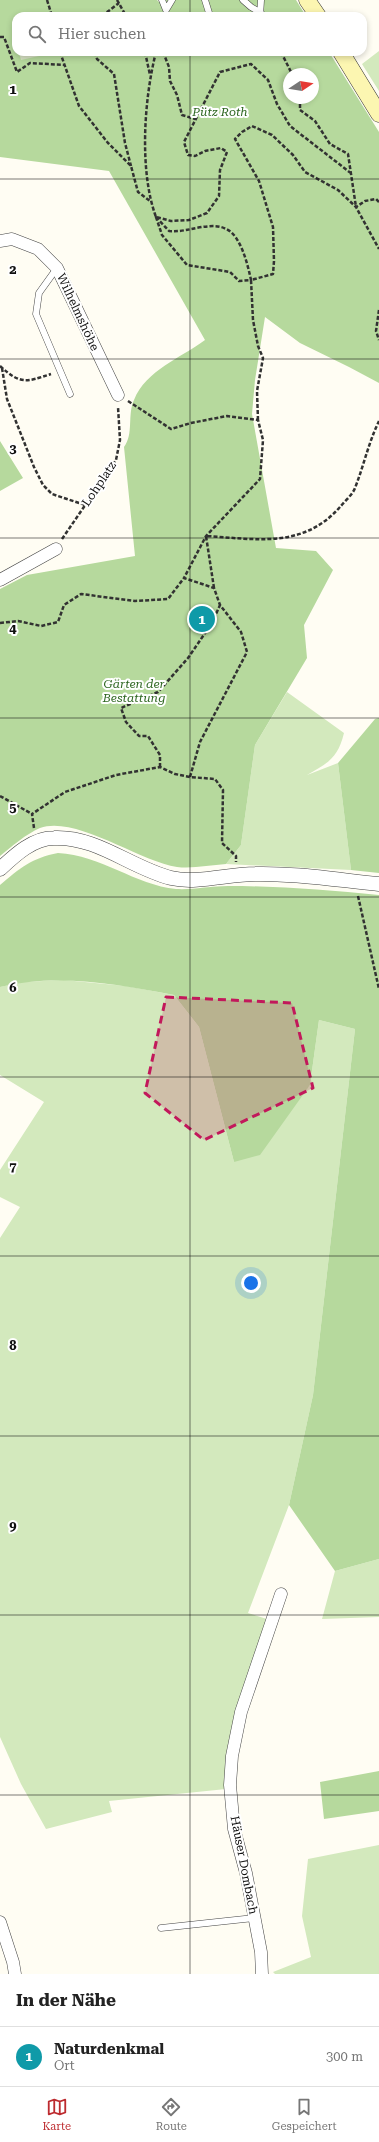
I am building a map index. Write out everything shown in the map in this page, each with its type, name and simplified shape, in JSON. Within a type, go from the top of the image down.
[{"type":"main road","points":[[307,0],[315,12]]},
{"type":"main road","points":[[343,56],[379,114]]},
{"type":"street","name":"Wilhelmshöhe","points":[[0,241],[12,239],[38,249],[57,268],[118,394]]},
{"type":"street","points":[[0,580],[56,549]]},
{"type":"street","points":[[0,868],[18,852],[36,842],[53,838],[75,839],[96,845],[170,878],[186,880],[256,874],[379,884]]},
{"type":"street","name":"Häuser Dombach","points":[[262,1974],[246,1873],[234,1829],[230,1785],[232,1756],[241,1712],[281,1594]]},
{"type":"street","points":[[0,1922],[14,1962],[15,1974]]},
{"type":"lane","points":[[162,0],[166,10],[172,0]]},
{"type":"lane","points":[[205,0],[209,12]]},
{"type":"lane","points":[[243,0],[258,12]]},
{"type":"lane","points":[[261,0],[261,12]]},
{"type":"lane","points":[[57,268],[39,293],[36,314],[70,394]]},
{"type":"lane","points":[[161,1928],[254,1918]]},
{"type":"path","points":[[47,0],[51,12]]},
{"type":"path","points":[[106,12],[118,1],[124,12]]},
{"type":"path","points":[[0,37],[4,37],[17,72],[30,63],[65,65]]},
{"type":"path","points":[[62,56],[78,106],[108,143],[131,166]]},
{"type":"path","points":[[97,56],[97,59],[114,74],[125,143],[138,192],[150,202]]},
{"type":"path","points":[[146,56],[150,76]]},
{"type":"path","points":[[155,56],[150,76],[146,120],[147,171],[150,202],[162,235],[187,265],[230,272],[239,281],[251,280],[273,274],[273,227],[259,181],[235,140],[242,132],[252,126],[272,135],[293,155],[304,172],[338,190],[356,208],[379,249]]},
{"type":"path","points":[[165,56],[169,67],[170,81],[177,95],[182,115],[195,119]]},
{"type":"path","points":[[283,56],[289,68]]},
{"type":"path","points":[[156,217],[171,221],[189,220],[207,212],[219,196],[220,170],[227,152],[221,148],[205,151],[195,156],[188,154],[184,142],[220,72],[252,64],[268,80],[290,126],[352,174]]},
{"type":"path","points":[[300,104],[300,110],[316,120],[330,144],[348,154],[356,208]]},
{"type":"path","points":[[356,208],[365,201],[376,199],[379,202]]},
{"type":"path","points":[[0,623],[18,621],[41,626],[58,622],[64,605],[81,594],[106,596],[135,601],[168,599],[184,578],[206,536],[260,479],[263,440],[258,420],[257,391],[263,358],[258,346],[253,320],[251,280],[247,262],[240,244],[227,229],[215,226],[183,232],[169,231],[156,217]]},
{"type":"path","points":[[379,310],[376,331],[379,340]]},
{"type":"path","points":[[1,367],[13,378],[26,382],[60,372]]},
{"type":"path","points":[[1,367],[7,399],[34,467],[43,485],[52,494],[85,505]]},
{"type":"path","points":[[118,394],[171,429],[191,423],[227,416],[258,420]]},
{"type":"path","name":"Lohplatz","points":[[65,533],[116,460],[120,440],[118,394]]},
{"type":"path","points":[[206,536],[262,540],[299,536],[330,518],[355,489],[369,443],[379,421]]},
{"type":"path","points":[[190,777],[200,742],[247,652],[241,632],[220,605],[214,588],[206,536]]},
{"type":"path","points":[[184,578],[214,588]]},
{"type":"path","points":[[160,767],[160,755],[148,736],[139,736],[126,722],[121,708],[158,692],[188,658],[212,622],[220,605]]},
{"type":"path","points":[[32,814],[65,792],[83,784],[116,775],[160,767],[175,774],[215,779],[223,790],[222,842],[236,856],[236,875]]},
{"type":"path","points":[[0,796],[32,814]]},
{"type":"path","points":[[32,814],[36,842]]},
{"type":"path","points":[[355,882],[379,989]]},
{"type":"highlighted area","points":[[166,997],[292,1003],[313,1088],[204,1140],[145,1093]]},
{"type":"green space","points":[[0,0],[157,0],[159,2],[162,0],[296,0],[304,12],[12,12],[12,56],[332,56],[379,132],[379,383],[300,343],[265,317],[255,380],[252,414],[276,548],[316,551],[333,570],[304,625],[307,658],[255,745],[241,845],[226,864],[177,867],[144,857],[89,833],[71,828],[54,826],[40,828],[29,834],[0,856],[0,589],[27,575],[135,556],[124,447],[129,436],[132,406],[134,400],[147,380],[165,366],[205,340],[109,171],[0,157]]},
{"type":"green space","points":[[379,51],[379,91],[362,64]]},
{"type":"green space","points":[[20,56],[39,56],[21,60]]},
{"type":"green space","points":[[0,441],[23,478],[0,491]]},
{"type":"green space","points":[[287,692],[344,733],[339,748],[331,759],[307,775],[338,763],[351,870],[226,864],[241,845],[255,745]]},
{"type":"green space","points":[[379,718],[379,873],[351,870],[338,763],[375,719]]},
{"type":"green space","points":[[58,853],[89,859],[146,882],[176,889],[228,886],[266,887],[379,895],[379,1559],[335,1571],[289,1505],[313,1395],[355,1029],[319,1020],[310,1085],[260,1155],[234,1162],[199,1027],[174,995],[131,987],[65,980],[22,983],[0,987],[0,885],[27,864]]},
{"type":"green space","points":[[64,980],[126,986],[174,995],[199,1027],[234,1162],[310,1085],[319,1020],[355,1029],[313,1395],[289,1505],[248,1613],[267,1619],[226,1789],[109,1801],[112,1812],[46,1829],[21,1784],[0,1737],[0,1238],[20,1207],[0,1197],[0,1170],[44,1102],[0,1075],[0,987],[22,982]]},
{"type":"green space","points":[[379,1559],[379,1617],[322,1619],[335,1571]]},
{"type":"green space","points":[[379,1771],[379,1811],[324,1819],[320,1782]]},
{"type":"green space","points":[[379,1845],[379,1974],[275,1974],[273,1972],[311,1957],[302,1916],[308,1859]]},
{"type":"place","name":"Naturdenkmal","points":[[202,619]]},
{"type":"park label","name":"Pütz Roth","points":[[220,112]]},
{"type":"park label","name":"Gärten der Bestattung","points":[[134,691]]}]
